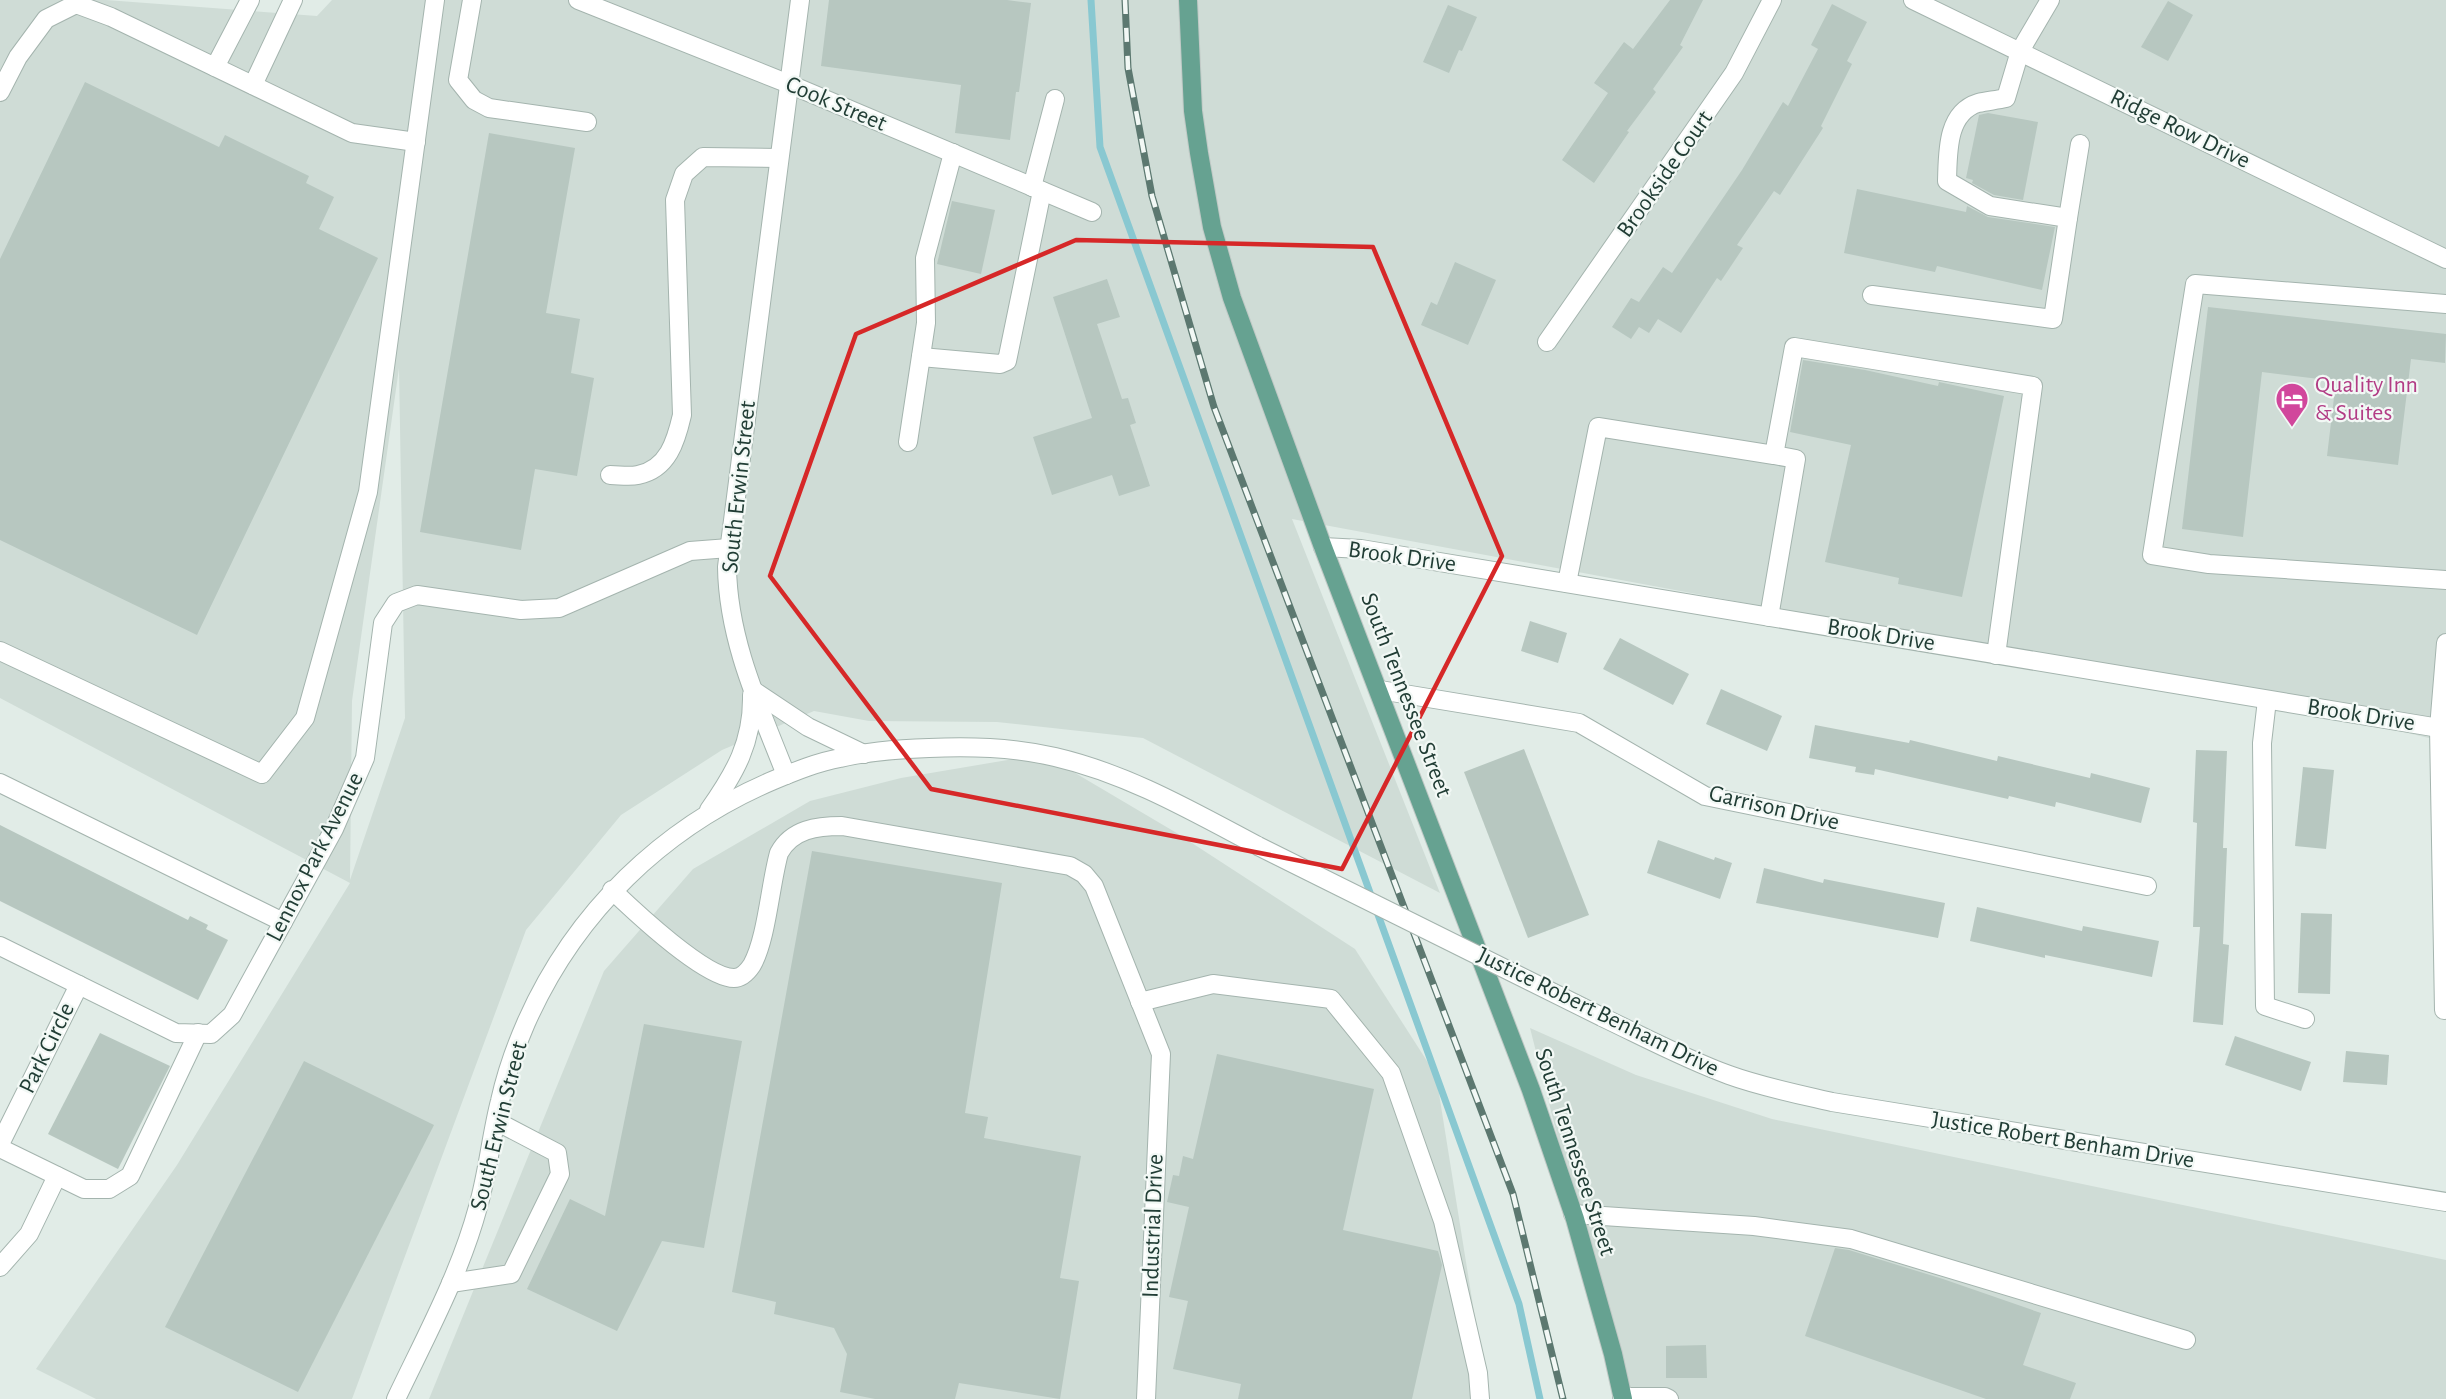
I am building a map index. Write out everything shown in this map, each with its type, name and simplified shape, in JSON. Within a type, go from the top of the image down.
[{"type":"main road","name":"South Tennessee Street","points":[[1188,0],[1193,111],[1206,197],[1220,257],[1246,340],[1323,548],[1380,690],[1504,1017],[1573,1214],[1610,1343],[1622,1398]]},
{"type":"street","points":[[215,67],[250,0]]},
{"type":"street","points":[[253,85],[293,0]]},
{"type":"street","points":[[0,651],[262,774],[305,718],[368,492],[435,0]]},
{"type":"street","points":[[472,0],[458,80],[474,100],[489,108],[587,122]]},
{"type":"street","name":"Cook Street","points":[[578,0],[789,84],[1092,212]]},
{"type":"street","name":"South Erwin Street","points":[[396,1399],[451,1283],[479,1205],[511,1059],[548,980],[586,922],[612,890],[644,860],[704,816],[749,791],[786,775],[736,638],[729,608],[729,548],[800,0]]},
{"type":"street","name":"Brookside Court","points":[[1547,342],[1728,83],[1772,0]]},
{"type":"street","name":"Ridge Row Drive","points":[[1913,0],[2446,259]]},
{"type":"street","points":[[2050,0],[2020,51],[2007,98],[1976,104],[1959,115],[1948,146],[1947,181],[1990,206],[2068,218]]},
{"type":"street","points":[[0,92],[18,57],[46,19],[76,4],[111,16],[352,133],[416,142]]},
{"type":"street","points":[[921,357],[1000,364],[1007,361],[1055,99]]},
{"type":"street","points":[[1872,295],[2053,319],[2080,144]]},
{"type":"street","points":[[908,442],[926,323],[925,258],[953,153]]},
{"type":"street","points":[[610,475],[639,475],[661,465],[676,442],[682,415],[675,200],[684,174],[704,157],[779,158]]},
{"type":"street","points":[[2446,304],[2195,284],[2152,555],[2209,564],[2446,580]]},
{"type":"street","points":[[1774,455],[1794,347],[2033,386],[1996,655]]},
{"type":"street","points":[[1567,583],[1598,427],[1774,455],[1796,459],[1770,617]]},
{"type":"street","name":"Lennox Park Avenue","points":[[198,1034],[211,1034],[231,1015],[334,830],[365,759],[383,623],[396,603],[417,595],[521,610],[559,608],[690,551],[729,548]]},
{"type":"street","name":"Brook Drive","points":[[1323,548],[1361,549],[2439,728]]},
{"type":"street","points":[[2444,1010],[2439,728],[2446,643]]},
{"type":"street","points":[[753,689],[808,727],[864,754]]},
{"type":"street","points":[[704,816],[739,764],[751,720],[753,689]]},
{"type":"street","name":"Garrison Drive","points":[[1380,690],[1579,723],[1706,796],[2146,886]]},
{"type":"street","points":[[2267,700],[2262,743],[2265,1006],[2305,1019]]},
{"type":"street","name":"Justice Robert Benham Drive","points":[[786,775],[817,764],[864,754],[958,746],[1000,748],[1056,757],[1149,789],[1258,846],[1676,1053],[1730,1075],[1776,1090],[1832,1102],[2446,1203]]},
{"type":"street","points":[[0,783],[283,922]]},
{"type":"street","points":[[612,890],[652,927],[701,963],[720,975],[736,978],[744,975],[752,965],[759,946],[779,853],[784,844],[807,830],[821,826],[842,826],[1070,866],[1084,874],[1094,886],[1140,1002],[1213,984],[1330,999],[1391,1074],[1443,1221],[1478,1373],[1480,1399]]},
{"type":"street","points":[[0,946],[176,1033],[198,1034]]},
{"type":"street","name":"Park Circle","points":[[79,985],[0,1146],[84,1189],[109,1190],[130,1176],[198,1034]]},
{"type":"street","name":"Industrial Drive","points":[[1140,1002],[1161,1053],[1146,1399]]},
{"type":"street","points":[[451,1283],[511,1274],[560,1174],[557,1153],[496,1121]]},
{"type":"street","points":[[0,1267],[29,1234],[57,1176]]},
{"type":"street","points":[[1573,1214],[1754,1226],[1851,1239],[2186,1340]]},
{"type":"street","points":[[1622,1398],[1665,1397],[1669,1399]]},
{"type":"highlighted area","points":[[1076,240],[1373,247],[1502,556],[1342,869],[931,789],[770,576],[856,334]]},
{"type":"shaded area","points":[[0,0],[106,0],[317,16],[332,0],[2446,0],[2446,742],[2267,700],[1292,519],[1440,893],[1143,738],[997,722],[869,721],[814,711],[722,750],[621,815],[526,930],[352,1399],[96,1399],[36,1369],[177,1165],[350,883],[0,698]],"holes":[[[399,368],[405,718],[350,880],[352,701]]]},
{"type":"shaded area","points":[[1043,754],[1175,832],[1355,949],[1436,1075],[1488,1399],[429,1399],[604,971],[693,869],[810,801],[901,778]]},
{"type":"shaded area","points":[[1530,1028],[1636,1075],[1772,1119],[2446,1260],[2446,1399],[1624,1399]]},
{"type":"building","points":[[829,0],[1007,0],[1031,3],[1010,140],[955,133],[961,85],[821,66]]},
{"type":"building","points":[[1670,0],[1703,0],[1680,45],[1683,47],[1653,89],[1656,92],[1627,131],[1629,132],[1594,183],[1562,160],[1608,93],[1594,83],[1624,42],[1633,49]]},
{"type":"building","points":[[2168,1],[2193,15],[2168,61],[2141,47]]},
{"type":"building","points":[[1832,4],[1867,22],[1847,61],[1852,64],[1821,126],[1823,128],[1780,195],[1774,191],[1737,245],[1743,248],[1721,281],[1717,278],[1681,333],[1658,319],[1649,333],[1639,327],[1631,339],[1612,327],[1631,298],[1639,302],[1663,267],[1672,273],[1742,170],[1783,102],[1788,106],[1818,49],[1811,45]]},
{"type":"building","points":[[1448,5],[1477,17],[1449,73],[1423,62]]},
{"type":"building","points":[[85,82],[219,147],[225,135],[309,176],[306,183],[334,197],[319,229],[378,258],[197,635],[0,540],[0,259]]},
{"type":"building","points":[[1988,113],[2038,122],[2023,200],[1994,195],[1972,183],[1973,180],[1966,178],[1979,115]]},
{"type":"building","points":[[489,133],[575,148],[546,313],[580,319],[571,373],[594,378],[577,476],[535,469],[521,550],[420,532]]},
{"type":"building","points":[[1857,189],[1966,212],[1967,206],[1988,217],[2055,227],[2042,290],[1937,266],[1935,272],[1844,253]]},
{"type":"building","points":[[952,201],[995,210],[981,274],[937,264]]},
{"type":"building","points":[[1455,262],[1496,280],[1468,345],[1421,325],[1431,302],[1437,305]]},
{"type":"building","points":[[1107,279],[1120,317],[1097,324],[1122,399],[1128,398],[1136,423],[1130,425],[1150,486],[1119,496],[1112,475],[1052,495],[1033,437],[1092,418],[1053,297]]},
{"type":"building","points":[[2208,307],[2446,334],[2445,363],[2411,359],[2398,465],[2327,456],[2336,381],[2262,372],[2243,537],[2182,529]]},
{"type":"building","points":[[1803,360],[1865,370],[1938,386],[1939,382],[2004,396],[1962,597],[1898,584],[1899,578],[1825,562],[1851,445],[1790,432]]},
{"type":"building","points":[[1530,621],[1567,633],[1558,663],[1521,651]]},
{"type":"building","points":[[1620,638],[1689,674],[1673,705],[1603,669]]},
{"type":"building","points":[[1721,689],[1782,716],[1767,751],[1706,724]]},
{"type":"building","points":[[1815,725],[1909,743],[1910,740],[1997,761],[1998,756],[2090,778],[2091,773],[2150,788],[2141,823],[2056,802],[2055,807],[2009,796],[2008,799],[1875,769],[1874,775],[1855,772],[1856,767],[1809,758]]},
{"type":"building","points":[[1524,749],[1589,915],[1528,938],[1464,772]]},
{"type":"building","points":[[2196,750],[2227,751],[2223,848],[2227,848],[2223,944],[2229,945],[2223,1025],[2193,1022],[2200,927],[2193,927],[2197,823],[2193,822]]},
{"type":"building","points":[[2303,767],[2334,770],[2326,849],[2295,846]]},
{"type":"building","points":[[0,825],[188,920],[190,916],[208,925],[206,929],[228,940],[198,1000],[0,901]]},
{"type":"building","points":[[1658,840],[1714,860],[1715,857],[1732,863],[1720,899],[1647,873]]},
{"type":"building","points":[[812,851],[1002,883],[965,1113],[988,1117],[984,1138],[1081,1156],[1060,1278],[1079,1281],[1060,1399],[959,1383],[955,1399],[875,1399],[840,1392],[847,1354],[834,1328],[774,1314],[776,1302],[732,1292]]},
{"type":"building","points":[[1764,868],[1823,883],[1824,879],[1945,903],[1938,938],[1756,903]]},
{"type":"building","points":[[1977,907],[2082,931],[2083,926],[2159,941],[2152,977],[2045,955],[2045,958],[1970,941]]},
{"type":"building","points":[[2301,913],[2332,914],[2330,994],[2298,993]]},
{"type":"building","points":[[644,1024],[742,1041],[704,1248],[662,1241],[617,1331],[527,1289],[570,1199],[605,1216]]},
{"type":"building","points":[[100,1033],[170,1066],[118,1169],[48,1134]]},
{"type":"building","points":[[2235,1036],[2311,1062],[2301,1091],[2225,1065]]},
{"type":"building","points":[[2346,1051],[2389,1055],[2387,1085],[2343,1082]]},
{"type":"building","points":[[1217,1054],[1374,1089],[1343,1230],[1438,1251],[1442,1265],[1412,1399],[1238,1399],[1241,1384],[1173,1369],[1188,1301],[1169,1297],[1189,1207],[1167,1202],[1173,1175],[1179,1176],[1183,1156],[1193,1159]]},
{"type":"building","points":[[304,1061],[434,1125],[298,1392],[165,1327]]},
{"type":"building","points":[[1835,1248],[1849,1250],[1943,1279],[2041,1313],[2023,1365],[2076,1383],[2070,1399],[1986,1399],[1805,1336]]},
{"type":"building","points":[[1706,1345],[1707,1378],[1666,1378],[1666,1346]]},
{"type":"waterway","points":[[1091,0],[1100,147],[1519,1304],[1540,1399]]},
{"type":"railway","points":[[1125,0],[1128,68],[1152,196],[1214,407],[1513,1194],[1563,1399]]},
{"type":"place","name":"Quality Inn & Suites","points":[[2292,428]]}]
